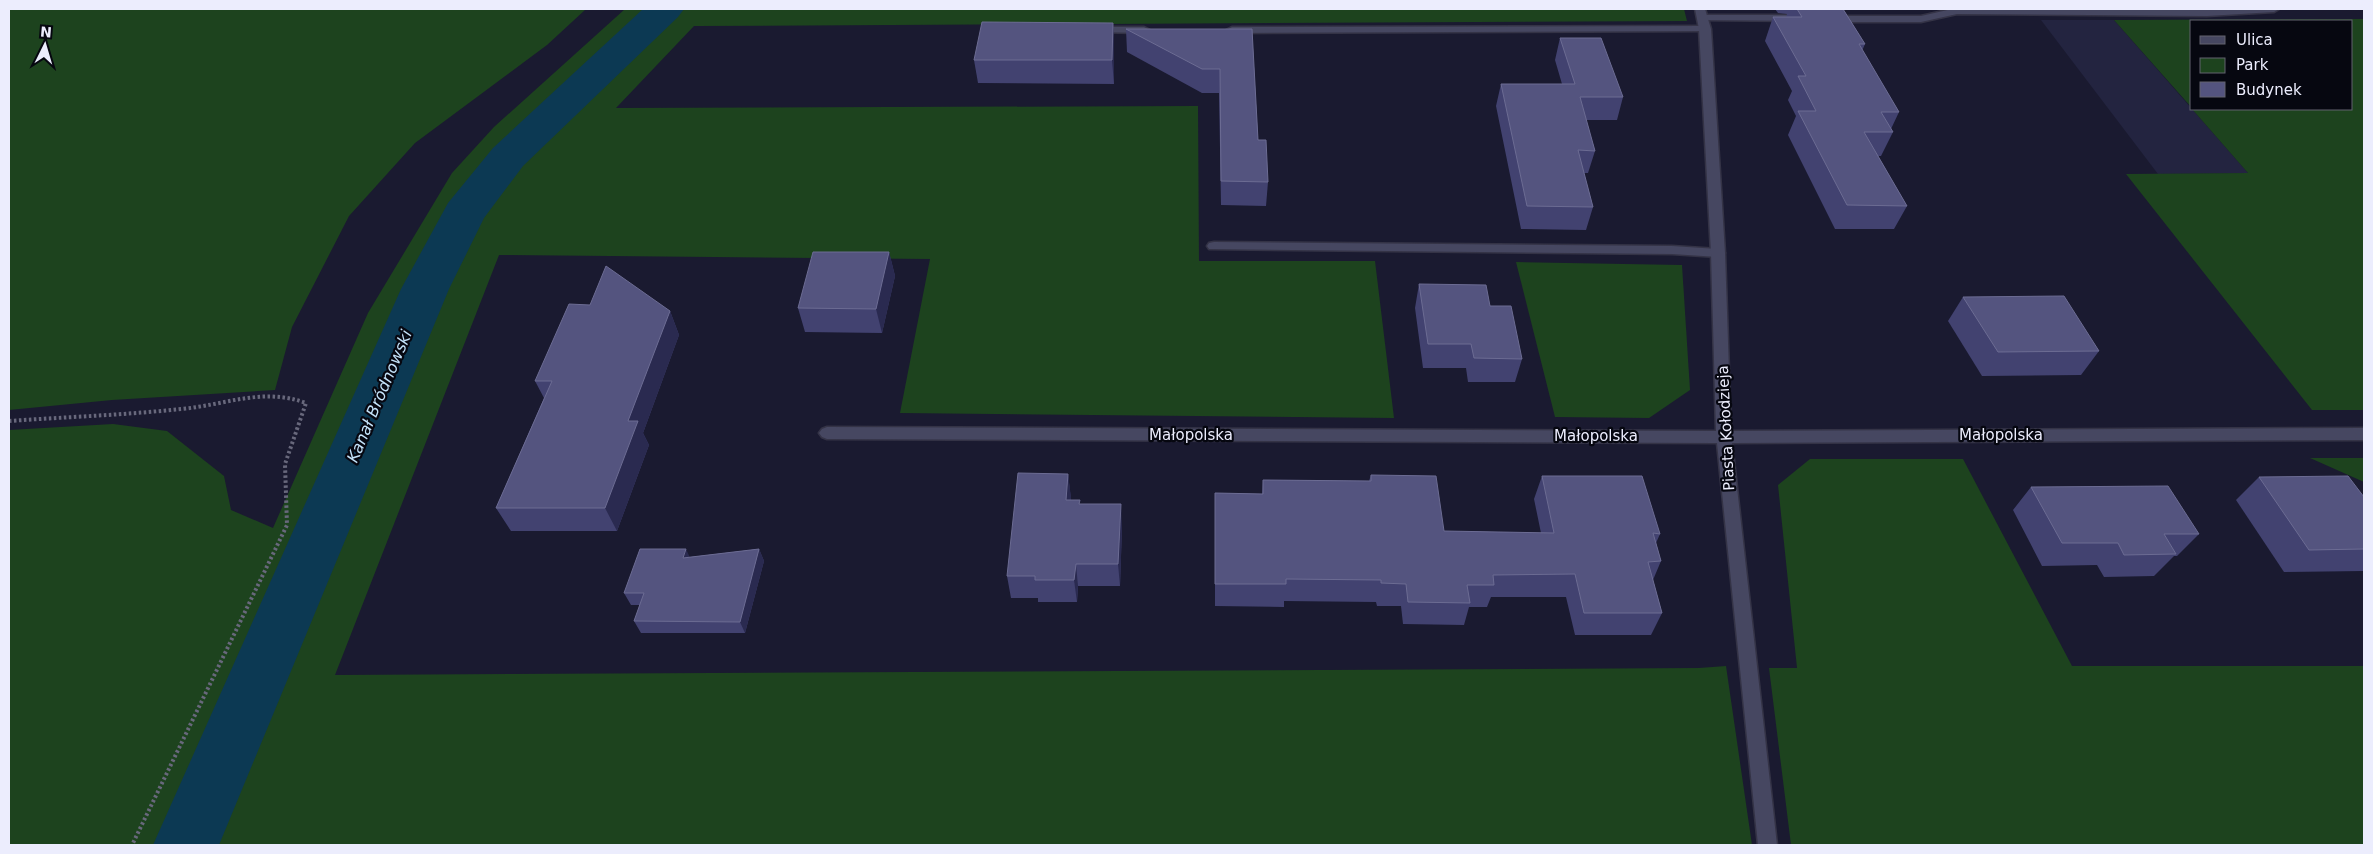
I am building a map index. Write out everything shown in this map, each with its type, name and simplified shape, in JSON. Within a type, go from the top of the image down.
[{"type":"street","points":[[1822,18],[1921,19],[1958,11],[2207,14],[2274,9]]},
{"type":"street","points":[[1218,30],[1802,18]]},
{"type":"street","name":"Piasta Kołodzieja","points":[[1703,19],[1718,253],[1724,437],[1766,845]]},
{"type":"street","points":[[1098,30],[1158,30]]},
{"type":"street","points":[[1214,246],[1672,250],[1718,253]]},
{"type":"street","name":"Małopolska","points":[[827,433],[1724,437],[2364,434]]},
{"type":"path","points":[[9,421],[186,409],[244,397],[290,396],[306,403],[285,464],[287,525],[132,845]]},
{"type":"shaded area","points":[[2041,20],[2114,20],[2190,107],[2190,110],[2193,110],[2248,173],[2158,174]]},
{"type":"green space","points":[[9,9],[586,9],[547,45],[415,143],[349,216],[292,327],[275,390],[112,400],[9,410]]},
{"type":"green space","points":[[625,9],[1684,9],[1687,21],[694,26],[616,108],[1198,106],[1199,261],[1375,261],[1394,418],[900,413],[930,259],[499,255],[335,675],[1699,668],[1726,666],[1752,845],[9,845],[9,430],[113,424],[167,431],[224,476],[231,510],[273,528],[368,313],[452,173],[494,127]]},
{"type":"green space","points":[[2364,19],[2364,410],[2312,410],[2126,174],[2248,173],[2193,110],[2353,110],[2353,20],[2190,20],[2190,106],[2114,20]]},
{"type":"green space","points":[[1516,262],[1682,265],[1690,390],[1649,418],[1555,417]]},
{"type":"green space","points":[[2310,458],[2364,458],[2364,482]]},
{"type":"green space","points":[[1810,459],[1963,459],[2072,666],[2364,666],[2364,845],[1791,845],[1769,668],[1797,668],[1778,485]]},
{"type":"building","points":[[1797,9],[1843,9],[1865,44],[1859,44],[1899,112],[1881,112],[1893,132],[1864,132],[1907,206],[1847,205],[1798,111],[1816,111],[1798,76],[1806,76],[1773,17],[1802,17]]},
{"type":"building","points":[[982,22],[1113,23],[1112,60],[974,60]]},
{"type":"building","points":[[1126,29],[1252,29],[1258,140],[1266,140],[1268,182],[1221,181],[1220,69],[1202,69]]},
{"type":"building","points":[[1560,38],[1601,38],[1623,97],[1580,97],[1595,151],[1578,150],[1593,207],[1527,206],[1501,84],[1575,84]]},
{"type":"building","points":[[813,252],[889,252],[876,309],[798,308]]},
{"type":"building","points":[[606,266],[670,311],[628,421],[638,421],[605,508],[496,508],[552,381],[535,381],[569,304],[590,305]]},
{"type":"building","points":[[1419,284],[1486,285],[1490,306],[1511,306],[1522,359],[1474,358],[1471,344],[1428,344]]},
{"type":"building","points":[[2064,296],[2099,351],[1998,352],[1963,297]]},
{"type":"building","points":[[1018,473],[1068,474],[1066,500],[1080,500],[1079,504],[1121,504],[1118,564],[1076,564],[1074,580],[1035,580],[1035,576],[1007,576]]},
{"type":"building","points":[[1371,475],[1436,476],[1444,531],[1554,533],[1542,476],[1642,476],[1660,534],[1653,533],[1661,561],[1648,562],[1662,613],[1584,613],[1575,574],[1493,575],[1494,585],[1467,585],[1470,603],[1408,602],[1406,584],[1381,583],[1381,580],[1286,579],[1286,584],[1215,584],[1215,493],[1263,494],[1263,480],[1371,481]]},
{"type":"building","points":[[2348,476],[2364,497],[2364,549],[2309,550],[2259,477]]},
{"type":"building","points":[[2168,486],[2199,534],[2164,534],[2176,554],[2124,555],[2118,543],[2062,543],[2031,487]]},
{"type":"building","points":[[640,549],[686,549],[683,558],[759,549],[740,622],[634,621],[644,593],[624,593]]},
{"type":"waterway","name":"Kanał Bródnowski","points":[[186,845],[425,289],[464,213],[508,157],[665,9]]}]
